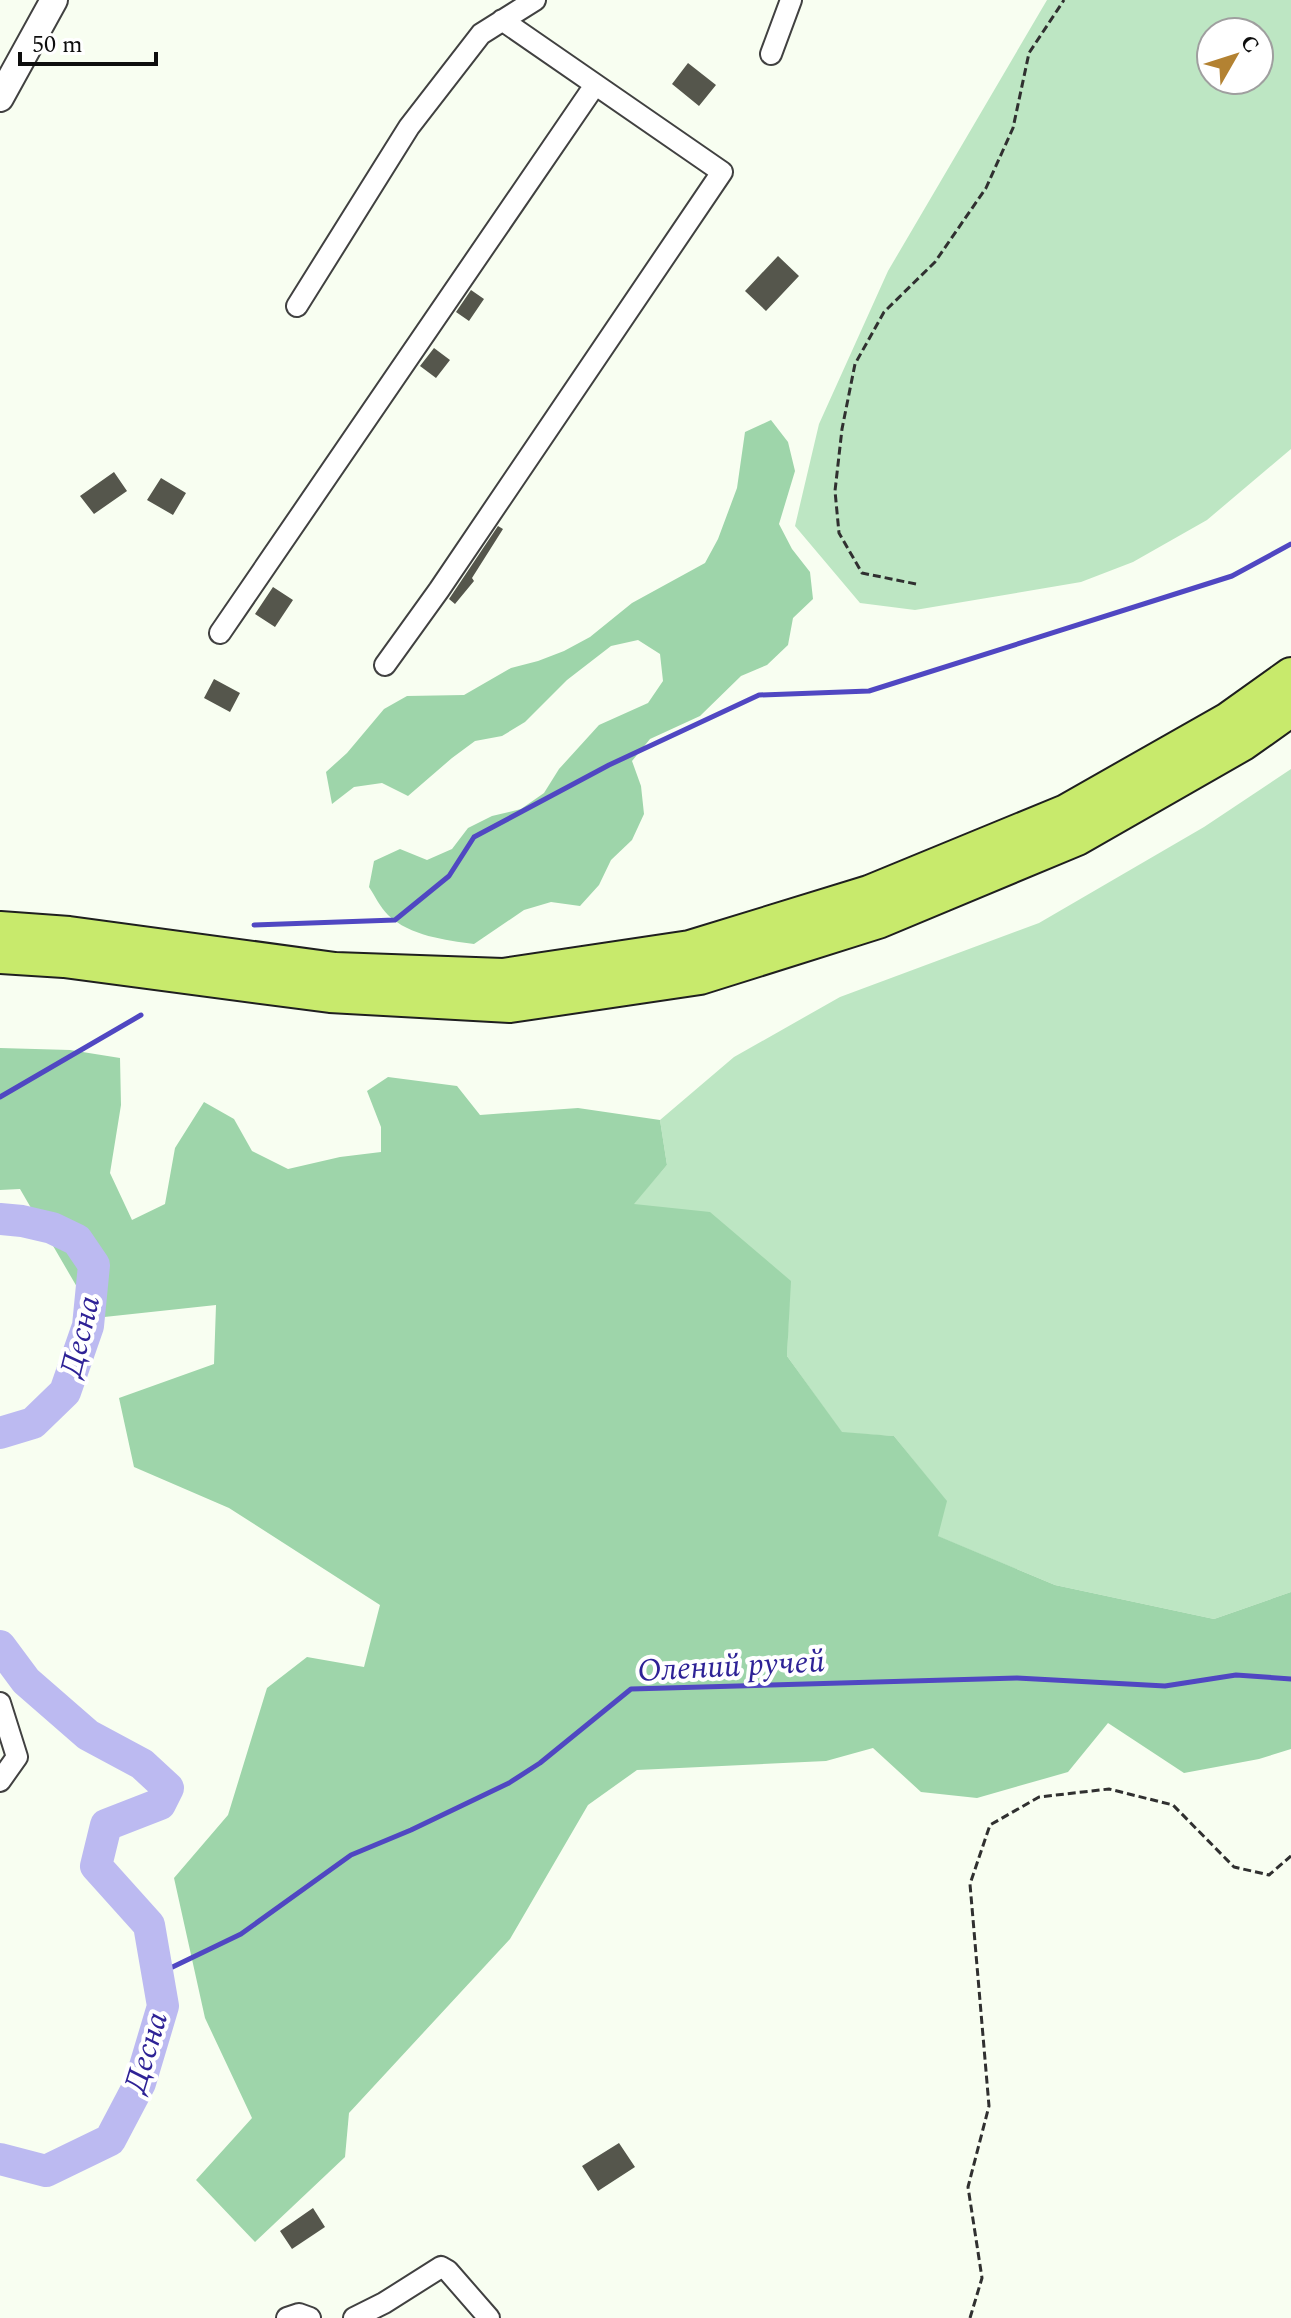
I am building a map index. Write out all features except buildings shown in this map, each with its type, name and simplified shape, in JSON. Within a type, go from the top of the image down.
[{"type":"highway","points":[[0,929],[69,934],[335,970],[488,976],[690,948],[869,893],[1066,812],[1228,720],[1291,675]]},
{"type":"highway","points":[[0,956],[64,960],[330,995],[510,1005],[700,977],[878,921],[1077,838],[1243,743],[1291,709]]},
{"type":"street","points":[[0,98],[54,0]]},
{"type":"street","points":[[297,306],[409,127],[481,34],[535,0]]},
{"type":"street","points":[[771,54],[791,0]]},
{"type":"street","points":[[385,665],[457,564],[722,172],[502,20]]},
{"type":"street","points":[[220,633],[595,85]]},
{"type":"street","points":[[0,1703],[17,1757],[0,1781]]},
{"type":"street","points":[[354,2318],[441,2267],[489,2318]]},
{"type":"street","points":[[287,2318],[299,2314],[310,2318]]},
{"type":"path","points":[[916,584],[862,573],[839,533],[835,491],[842,429],[855,364],[884,312],[935,262],[986,188],[1013,128],[1029,53],[1064,0]]},
{"type":"path","points":[[970,2318],[982,2278],[968,2187],[989,2106],[970,1884],[990,1825],[1039,1797],[1109,1789],[1173,1805],[1234,1867],[1269,1875],[1291,1856]]},
{"type":"green space","points":[[1047,0],[1291,0],[1291,449],[1207,520],[1133,562],[1081,582],[915,610],[860,603],[795,526],[819,424],[888,271]]},
{"type":"green space","points":[[771,420],[788,442],[795,471],[779,524],[792,549],[810,572],[813,599],[793,618],[788,645],[767,665],[741,676],[700,716],[650,739],[632,761],[641,786],[644,814],[632,840],[611,860],[599,885],[580,906],[551,902],[524,910],[474,944],[428,936],[397,922],[385,912],[369,887],[374,861],[400,849],[427,860],[452,849],[468,828],[492,816],[521,809],[544,793],[559,769],[599,725],[648,703],[663,681],[660,654],[638,640],[611,646],[567,680],[525,722],[502,736],[475,741],[408,796],[382,783],[354,787],[332,804],[326,772],[347,753],[384,709],[407,696],[464,695],[511,668],[564,651],[590,637],[632,603],[705,563],[718,539],[737,488],[745,432]]},
{"type":"green space","points":[[1291,769],[1291,1592],[1214,1619],[1055,1585],[937,1536],[946,1501],[894,1436],[842,1433],[787,1356],[790,1281],[633,1204],[667,1165],[660,1120],[734,1057],[840,997],[1039,923],[1204,827]]},
{"type":"green space","points":[[0,1048],[70,1050],[120,1058],[121,1105],[110,1173],[132,1220],[165,1204],[175,1148],[204,1102],[234,1119],[252,1151],[288,1169],[340,1157],[381,1152],[381,1127],[367,1091],[388,1077],[457,1086],[480,1115],[578,1108],[660,1120],[667,1165],[634,1204],[710,1212],[791,1281],[787,1356],[842,1432],[894,1436],[947,1501],[938,1536],[1055,1585],[1214,1619],[1291,1592],[1291,1749],[1259,1759],[1184,1773],[1108,1723],[1068,1772],[977,1798],[921,1792],[873,1748],[826,1761],[637,1770],[588,1805],[510,1939],[349,2113],[345,2157],[255,2242],[196,2180],[252,2118],[205,2018],[174,1878],[228,1815],[267,1688],[307,1657],[364,1667],[380,1605],[229,1508],[134,1467],[119,1398],[214,1364],[216,1305],[95,1318],[20,1189],[0,1190]]},
{"type":"waterway","points":[[254,925],[395,920],[449,876],[474,837],[609,765],[759,695],[869,691],[1232,576],[1291,544]]},
{"type":"waterway","points":[[0,1097],[141,1015]]},
{"type":"waterway","name":"Десна","points":[[0,1219],[52,1228],[77,1240],[94,1265],[88,1326],[65,1392],[33,1423],[0,1433]]},
{"type":"waterway","name":"Десна","points":[[0,1646],[26,1681],[88,1735],[142,1764],[168,1788],[160,1804],[106,1825],[96,1866],[149,1925],[163,2006],[140,2083],[110,2140],[46,2171],[0,2159]]},
{"type":"waterway","name":"Олений ручей","points":[[158,1974],[241,1934],[351,1855],[509,1783],[540,1763],[631,1689],[1017,1678],[1165,1686],[1236,1675],[1291,1679]]}]
